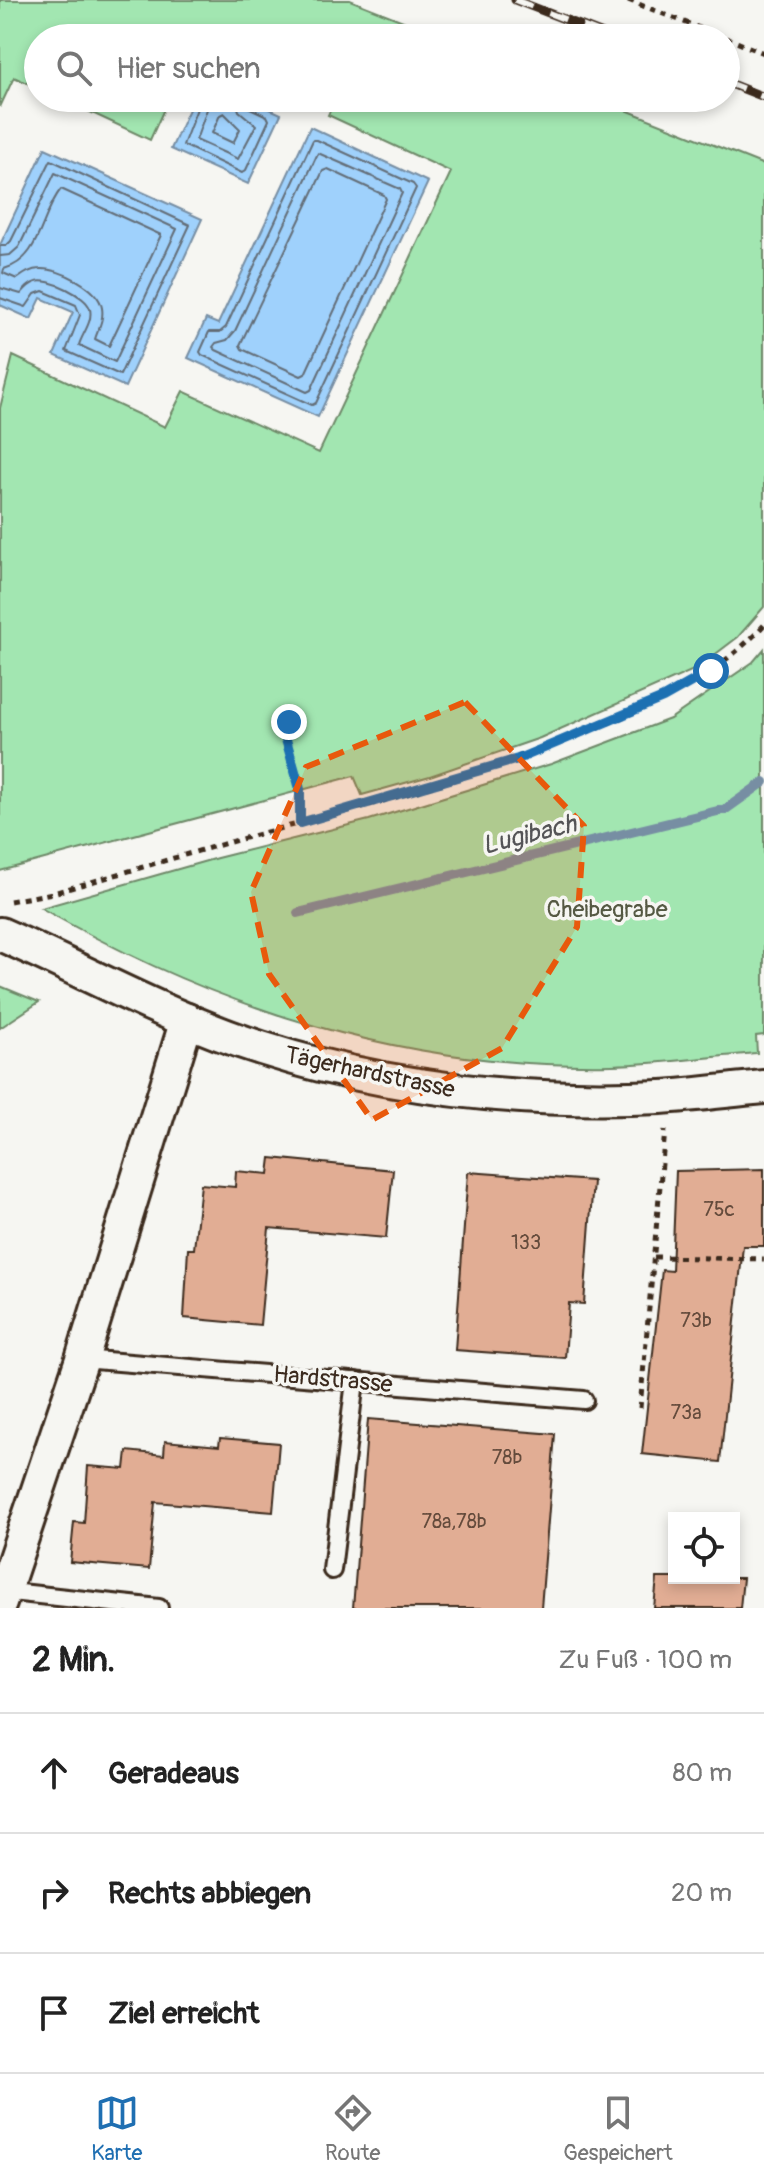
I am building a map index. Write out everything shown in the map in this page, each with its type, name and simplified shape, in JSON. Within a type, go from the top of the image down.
[{"type":"street","name":"Tägerhardstrasse","points":[[0,934],[187,1020],[260,1048],[400,1083],[473,1093],[564,1097],[662,1097],[764,1087]]},
{"type":"street","points":[[1,1595],[82,1359],[187,1020]]},
{"type":"lane","name":"Hardstrasse","points":[[82,1359],[584,1400]]},
{"type":"lane","points":[[332,1570],[355,1381]]},
{"type":"lane","points":[[1,1595],[159,1608]]},
{"type":"path","points":[[628,0],[690,24]]},
{"type":"path","points":[[740,44],[764,53]]},
{"type":"path","points":[[2,903],[53,893],[518,759],[608,723],[690,684],[732,656],[764,625]]},
{"type":"path","points":[[289,722],[285,736],[300,789],[300,823]]},
{"type":"path","points":[[640,1408],[666,1125],[662,1097]]},
{"type":"path","points":[[654,1257],[764,1259]]},
{"type":"highlighted area","points":[[465,702],[584,826],[577,927],[502,1048],[372,1120],[269,974],[251,892],[306,767]]},
{"type":"green space","points":[[0,0],[350,0],[411,24],[24,24],[24,82],[14,77],[0,107]]},
{"type":"green space","points":[[90,112],[163,112],[150,140]]},
{"type":"green space","points":[[329,112],[631,112],[764,165],[764,607],[738,637],[696,669],[540,738],[430,776],[362,795],[354,776],[0,871],[0,408],[13,356],[165,427],[183,391],[319,453],[451,172],[328,115]]},
{"type":"green space","name":"Cheibegrabe","points":[[764,649],[764,1035],[756,1036],[757,1053],[612,1065],[536,1064],[388,1044],[246,1004],[176,976],[41,908],[217,858],[369,820],[551,764],[670,719],[753,662]]},
{"type":"green space","points":[[0,986],[39,1002],[0,1028]]},
{"type":"water","points":[[188,112],[281,114],[248,184],[171,149]]},
{"type":"water","points":[[310,127],[428,182],[318,417],[188,358],[206,319],[218,324]]},
{"type":"water","points":[[45,148],[202,219],[125,387],[54,355],[73,312],[41,298],[31,319],[0,305],[0,245]]},
{"type":"building","points":[[271,1158],[393,1170],[386,1238],[269,1228],[260,1325],[184,1318],[188,1249],[194,1249],[201,1184],[235,1187],[236,1171],[269,1174]]},
{"type":"building","points":[[764,1169],[764,1246],[743,1246],[720,1462],[642,1454],[662,1270],[672,1271],[676,1171]]},
{"type":"building","points":[[468,1172],[593,1181],[584,1304],[569,1303],[565,1358],[455,1350]]},
{"type":"building","points":[[368,1419],[555,1434],[541,1608],[353,1608]]},
{"type":"building","points":[[220,1438],[279,1443],[273,1512],[155,1502],[149,1569],[70,1562],[74,1522],[84,1523],[88,1466],[125,1469],[127,1451],[164,1455],[165,1441],[219,1446]]},
{"type":"building","points":[[657,1578],[668,1578],[668,1584],[740,1584],[740,1578],[743,1578],[740,1608],[654,1608]]},
{"type":"waterway","name":"Lugibach","points":[[298,913],[726,809],[764,782]]},
{"type":"railway","points":[[515,0],[577,24]]},
{"type":"railway","points":[[740,88],[764,97]]},
{"type":"route","points":[[289,722],[285,736],[300,789],[300,823],[518,759],[663,698],[711,671]]}]
